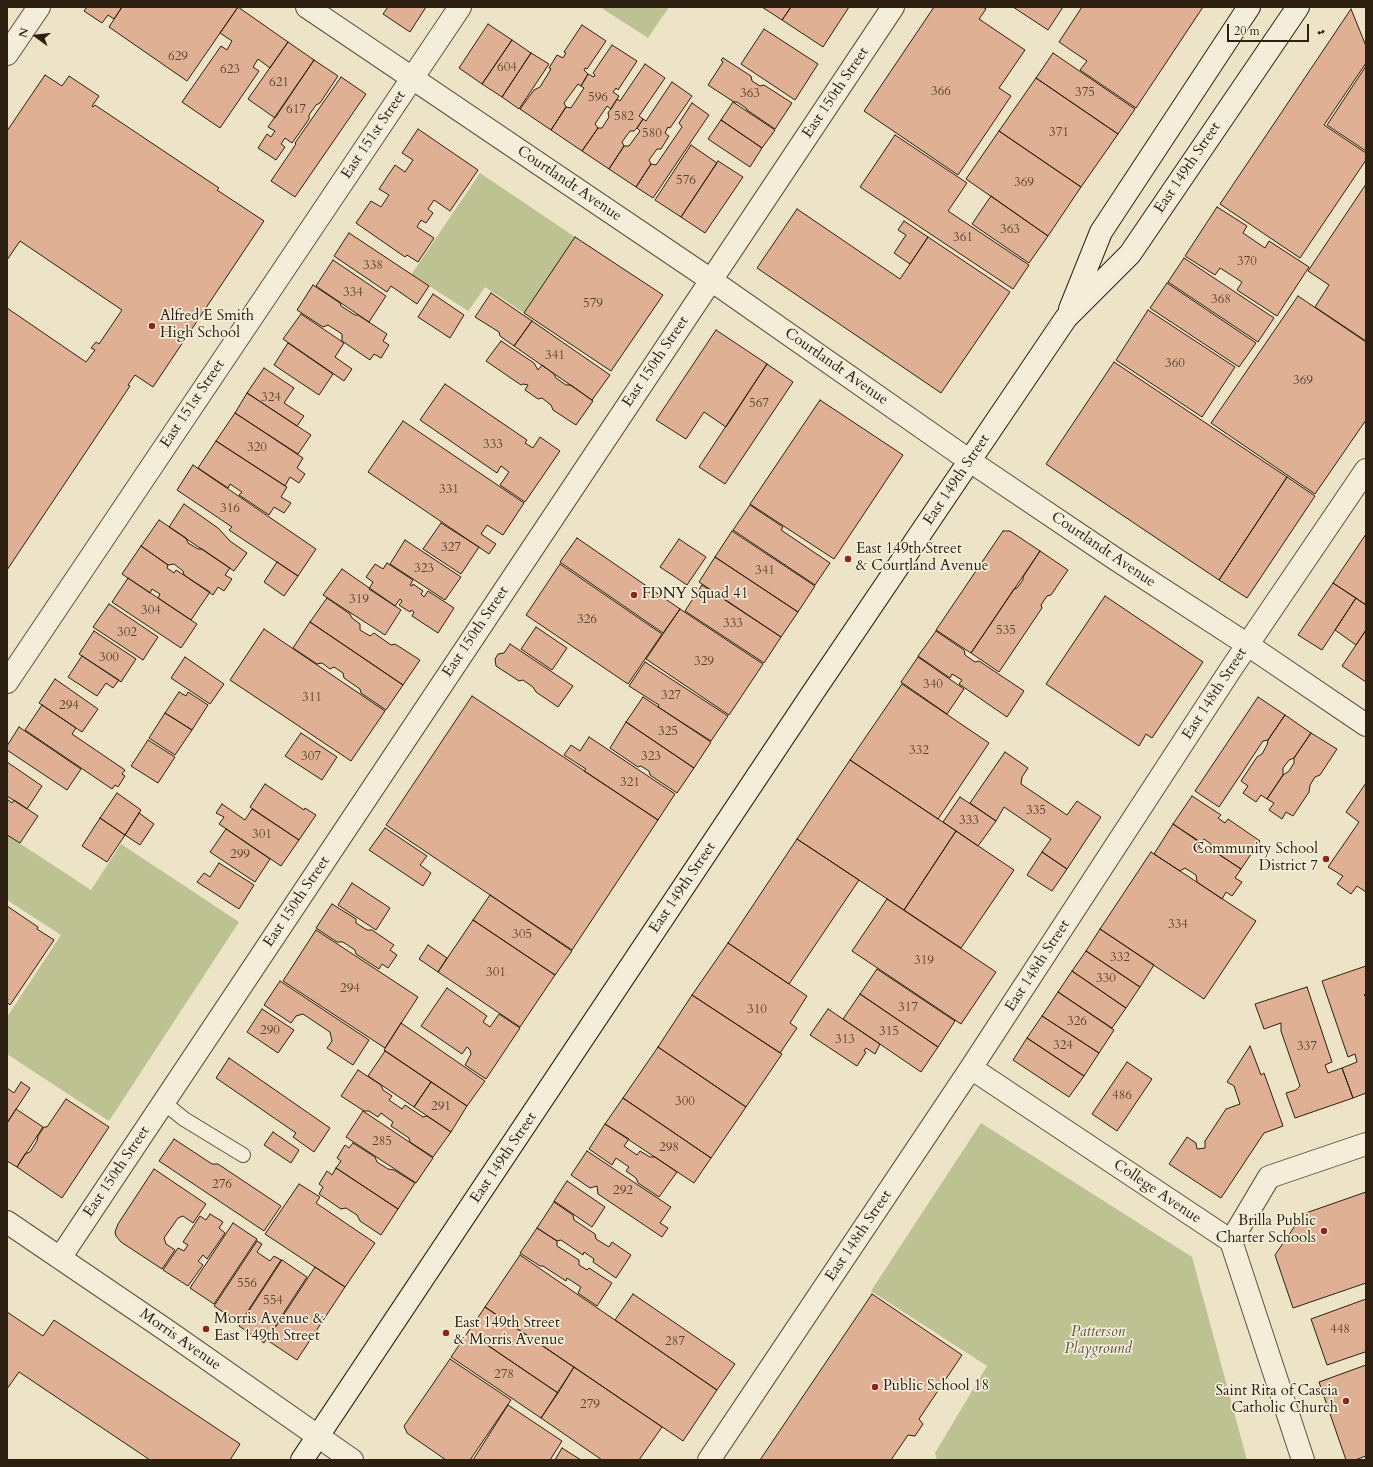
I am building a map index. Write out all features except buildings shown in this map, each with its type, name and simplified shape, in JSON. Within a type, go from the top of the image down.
[{"type":"street","points":[[7,54],[39,7]]},
{"type":"street","name":"Courtlandt Avenue","points":[[307,7],[711,280],[1117,560],[1248,645],[1366,725]]},
{"type":"street","name":"East 151st Street","points":[[8,679],[460,7]]},
{"type":"street","name":"East 150th Street","points":[[60,1258],[893,7]]},
{"type":"street","name":"East 149th Street","points":[[1066,318],[1101,232],[1249,7]]},
{"type":"street","name":"East 149th Street","points":[[302,1460],[817,687],[1066,318],[1130,254],[1298,7]]},
{"type":"street","name":"East 148th Street","points":[[709,1460],[971,1068],[1248,645],[1366,470]]},
{"type":"street","name":"College Avenue","points":[[971,1068],[1231,1241]]},
{"type":"street","points":[[1303,1460],[1231,1241],[1269,1177],[1366,1144]]},
{"type":"street","name":"Morris Avenue","points":[[7,1222],[352,1460]]},
{"type":"lane","points":[[163,1102],[184,1119],[243,1155]]},
{"type":"path","points":[[1318,32],[1321,34],[1325,30]]},
{"type":"green space","points":[[600,7],[669,7],[648,38]]},
{"type":"green space","points":[[480,173],[575,237],[524,313],[485,287],[467,313],[468,311],[411,275]]},
{"type":"green space","points":[[7,835],[91,890],[121,844],[239,922],[109,1121],[7,1054],[7,1017],[61,935],[7,900]]},
{"type":"green space","name":"Patterson Playground","points":[[981,1123],[1192,1257],[1247,1460],[937,1460],[935,1453],[987,1366],[871,1291]]},
{"type":"place","name":"Alfred E Smith High School","points":[[152,326]]},
{"type":"place","name":"East 149th Street & Courtland Avenue","points":[[848,559]]},
{"type":"place","name":"FDNY Squad 41","points":[[634,595]]},
{"type":"place","name":"Community School District 7","points":[[1326,859]]},
{"type":"place","name":"Brilla Public Charter Schools","points":[[1324,1231]]},
{"type":"place","name":"Morris Avenue & East 149th Street","points":[[206,1329]]},
{"type":"place","name":"East 149th Street & Morris Avenue","points":[[446,1333]]},
{"type":"place","name":"Public School 18","points":[[875,1387]]},
{"type":"place","name":"Saint Rita of Cascia Catholic Church","points":[[1346,1401]]}]
